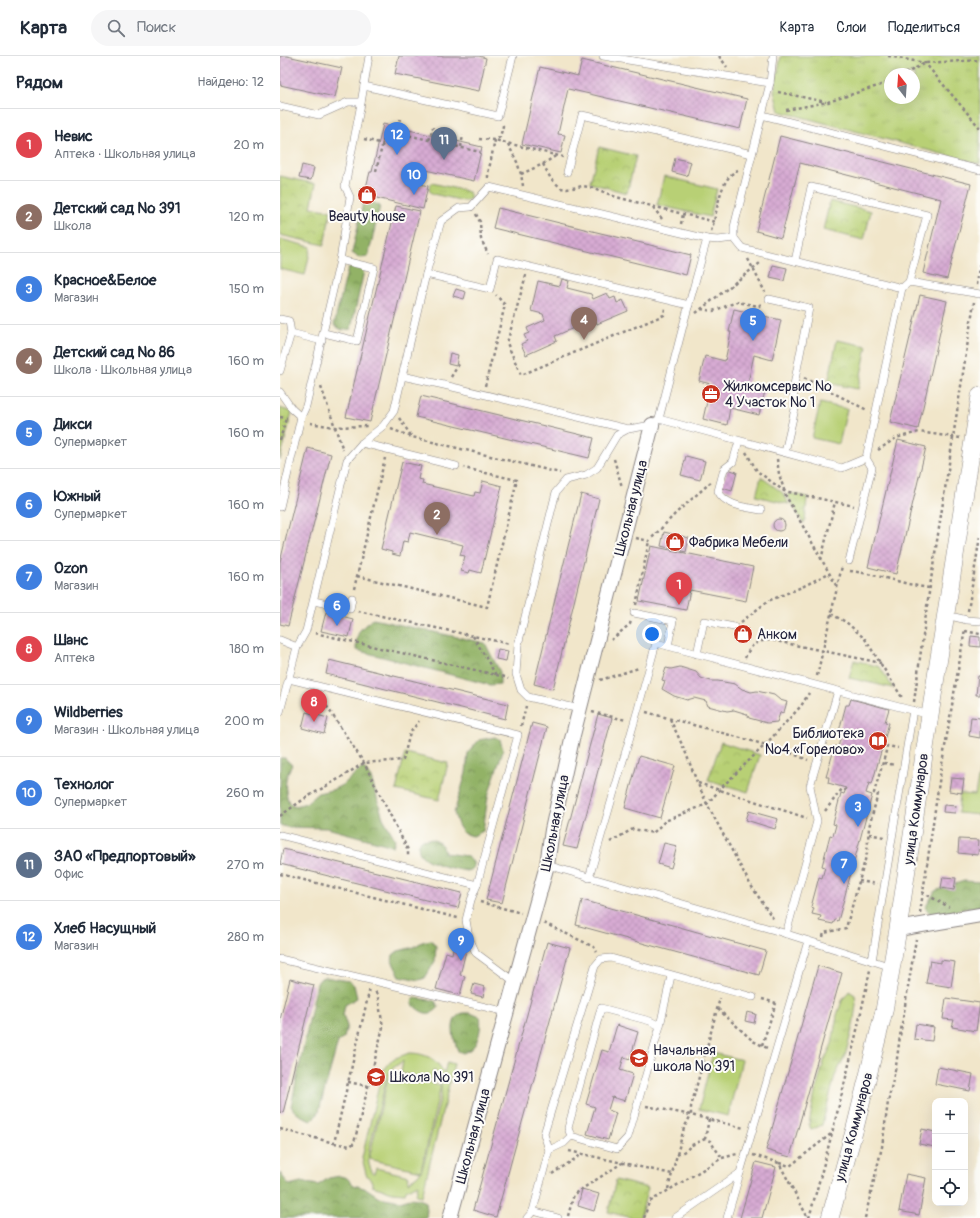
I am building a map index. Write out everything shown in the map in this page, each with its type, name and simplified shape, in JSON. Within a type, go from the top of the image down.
[{"type":"street","name":"улица Коммунаров","points":[[830,1218],[881,1026],[892,967],[930,715],[977,430],[980,396]]},
{"type":"street","name":"Школьная улица","points":[[450,1218],[534,917],[547,865],[552,830],[580,709],[595,655],[624,535],[655,422]]},
{"type":"street","points":[[898,929],[918,927],[980,915]]},
{"type":"lane","points":[[364,86],[498,116],[514,56]]},
{"type":"lane","points":[[603,56],[770,83]]},
{"type":"lane","points":[[774,56],[770,83],[734,227],[734,238],[742,248],[902,288]]},
{"type":"lane","points":[[280,507],[301,419],[314,375],[340,260],[350,197],[344,186],[355,137],[364,86],[367,57]]},
{"type":"lane","points":[[280,106],[319,115],[348,102],[361,102]]},
{"type":"lane","points":[[567,172],[582,115],[752,154]]},
{"type":"lane","points":[[762,115],[980,170]]},
{"type":"lane","points":[[280,712],[297,647],[306,631],[314,601],[347,460],[362,443],[383,426],[394,411],[426,274],[441,221],[459,208],[471,207],[489,187],[707,239],[718,240],[734,238]]},
{"type":"lane","points":[[795,261],[811,187],[927,215],[909,282],[902,288],[866,458],[872,468],[849,561]]},
{"type":"lane","points":[[655,422],[707,239]]},
{"type":"lane","points":[[426,274],[490,289],[496,259],[689,305]]},
{"type":"lane","points":[[324,333],[357,341],[374,268],[340,260]]},
{"type":"lane","points":[[909,282],[978,293]]},
{"type":"lane","points":[[769,299],[809,308],[793,390],[796,409],[782,451]]},
{"type":"lane","points":[[280,319],[289,321],[291,333],[280,371]]},
{"type":"lane","points":[[291,333],[322,341]]},
{"type":"lane","points":[[402,376],[628,429]]},
{"type":"lane","points":[[280,392],[301,419]]},
{"type":"lane","points":[[580,709],[528,698],[521,690],[516,674],[518,645],[556,492],[566,480],[586,475],[597,468],[617,434],[628,429],[655,422],[782,451],[842,468],[866,458]]},
{"type":"lane","points":[[739,441],[733,462],[724,469],[718,491],[720,496],[732,503],[761,510]]},
{"type":"lane","points":[[362,443],[456,466]]},
{"type":"lane","points":[[314,601],[350,609],[352,598]]},
{"type":"lane","points":[[634,613],[673,621],[668,646]]},
{"type":"lane","points":[[946,615],[980,622]]},
{"type":"lane","points":[[697,654],[704,621],[734,627]]},
{"type":"lane","points":[[280,640],[297,647]]},
{"type":"lane","points":[[589,878],[656,643],[930,715]]},
{"type":"lane","points":[[289,678],[518,735],[466,920],[469,938],[476,953],[516,982]]},
{"type":"lane","points":[[786,934],[817,821],[810,786],[838,691]]},
{"type":"lane","points":[[872,961],[893,838],[911,710]]},
{"type":"lane","points":[[280,835],[477,885]]},
{"type":"lane","points":[[547,865],[774,930],[892,967]]},
{"type":"lane","points":[[727,1218],[808,941]]},
{"type":"lane","points":[[528,1218],[533,1211],[549,1150],[544,1134],[595,966],[601,959],[611,958],[671,976],[753,997]]},
{"type":"lane","points":[[280,960],[507,1012]]},
{"type":"lane","points":[[571,1136],[617,1149],[628,1137],[660,1026],[671,976]]},
{"type":"lane","points":[[571,1136],[568,1128],[601,1008],[660,1026]]},
{"type":"lane","points":[[549,1150],[564,1143],[571,1136]]},
{"type":"lane","points":[[675,1218],[740,1173]]},
{"type":"lane","points":[[533,1211],[558,1218]]},
{"type":"path","points":[[888,56],[925,63],[980,60]]},
{"type":"path","points":[[916,68],[925,63]]},
{"type":"path","points":[[925,63],[980,128]]},
{"type":"path","points":[[770,83],[774,91],[828,102]]},
{"type":"path","points":[[784,110],[828,102],[884,84]]},
{"type":"path","points":[[489,187],[488,174],[495,140],[500,137],[503,126],[498,116]]},
{"type":"path","points":[[396,132],[400,119]]},
{"type":"path","points":[[430,140],[433,127]]},
{"type":"path","points":[[376,171],[386,130],[480,152]]},
{"type":"path","points":[[460,147],[464,135]]},
{"type":"path","points":[[355,137],[383,144]]},
{"type":"path","points":[[479,139],[495,140],[571,159]]},
{"type":"path","points":[[508,143],[521,174],[524,195]]},
{"type":"path","points":[[521,174],[543,164],[557,155]]},
{"type":"path","points":[[543,164],[551,179],[561,188],[567,189],[583,186],[594,188],[616,197],[714,222]]},
{"type":"path","points":[[707,239],[714,222],[722,189],[733,173],[749,166]]},
{"type":"path","points":[[471,207],[480,222],[481,239],[489,255],[496,259]]},
{"type":"path","points":[[701,308],[713,311],[737,302],[759,306],[769,299],[742,248]]},
{"type":"path","points":[[684,322],[753,269],[770,254]]},
{"type":"path","points":[[911,710],[929,588],[978,293],[980,262]]},
{"type":"path","points":[[529,267],[507,343],[521,375],[664,315],[667,300]]},
{"type":"path","points":[[483,394],[505,305],[490,289]]},
{"type":"path","points":[[444,385],[460,364]]},
{"type":"path","points":[[796,374],[875,414]]},
{"type":"path","points":[[314,375],[317,376],[347,460]]},
{"type":"path","points":[[394,411],[412,437]]},
{"type":"path","points":[[280,440],[286,418]]},
{"type":"path","points":[[301,419],[334,427],[383,426],[412,437],[564,474],[566,480]]},
{"type":"path","points":[[866,458],[896,438],[919,432],[954,437]]},
{"type":"path","points":[[739,441],[757,471],[784,491],[862,508]]},
{"type":"path","points":[[610,445],[624,490]]},
{"type":"path","points":[[352,598],[387,450]]},
{"type":"path","points":[[782,451],[777,460],[784,491],[837,587]]},
{"type":"path","points":[[357,576],[487,607],[517,480],[456,466]]},
{"type":"path","points":[[637,598],[649,541],[712,481],[721,480]]},
{"type":"path","points":[[821,560],[835,502]]},
{"type":"path","points":[[624,535],[649,541]]},
{"type":"path","points":[[597,849],[633,829],[653,834],[665,821],[707,804],[801,706],[815,684],[841,570],[843,565],[849,561]]},
{"type":"path","points":[[841,570],[869,574],[929,588]]},
{"type":"path","points":[[734,627],[768,601],[802,587],[829,573]]},
{"type":"path","points":[[928,599],[932,600]]},
{"type":"path","points":[[350,609],[518,645]]},
{"type":"path","points":[[595,655],[630,624],[634,613]]},
{"type":"path","points":[[831,614],[846,622],[865,639],[911,710]]},
{"type":"path","points":[[306,631],[506,677],[521,690]]},
{"type":"path","points":[[965,631],[980,634]]},
{"type":"path","points":[[473,636],[496,675]]},
{"type":"path","points":[[742,666],[751,646],[764,640],[771,640],[881,663]]},
{"type":"path","points":[[586,685],[650,665]]},
{"type":"path","points":[[312,684],[364,763],[408,850],[407,868]]},
{"type":"path","points":[[518,735],[528,698]]},
{"type":"path","points":[[865,1218],[882,1147],[888,1102],[896,1066],[951,708]]},
{"type":"path","points":[[580,709],[634,722]]},
{"type":"path","points":[[638,709],[781,749],[817,763]]},
{"type":"path","points":[[280,816],[304,799],[364,763],[403,760],[410,733],[425,712]]},
{"type":"path","points":[[670,719],[707,804],[750,884],[775,922],[774,930]]},
{"type":"path","points":[[874,793],[881,767],[884,763],[887,746]]},
{"type":"path","points":[[697,782],[817,821],[842,789],[846,790]]},
{"type":"path","points":[[821,945],[824,934],[846,928],[867,853],[870,827],[878,794],[869,794]]},
{"type":"path","points":[[869,834],[893,838]]},
{"type":"path","points":[[280,874],[466,920]]},
{"type":"path","points":[[923,892],[955,910]]},
{"type":"path","points":[[471,900],[534,917],[594,947],[601,959]]},
{"type":"path","points":[[808,1218],[862,1014],[872,961]]},
{"type":"path","points":[[334,1143],[371,980]]},
{"type":"path","points":[[280,1129],[334,1143],[350,1146],[354,1143],[383,1027],[378,998],[371,980]]},
{"type":"path","points":[[668,1189],[684,1128],[691,1115],[691,1107],[723,989]]},
{"type":"path","points":[[753,997],[789,1007]]},
{"type":"path","points":[[762,1045],[776,1003]]},
{"type":"path","points":[[717,1008],[753,1040],[776,1052]]},
{"type":"path","points":[[348,1082],[368,1086]]},
{"type":"path","points":[[638,1104],[753,1130]]},
{"type":"path","points":[[705,1139],[709,1119]]},
{"type":"path","points":[[644,1218],[649,1202],[668,1189],[722,1158],[745,1153],[790,1166],[831,1134]]},
{"type":"path","points":[[677,1156],[687,1150],[690,1146],[705,1139]]},
{"type":"path","points":[[705,1139],[710,1141],[722,1158]]},
{"type":"path","points":[[567,1151],[672,1174]]},
{"type":"path","points":[[560,1168],[582,1154]]},
{"type":"path","points":[[567,1218],[574,1194],[622,1163]]},
{"type":"path","points":[[779,1163],[808,1218]]},
{"type":"green space","points":[[781,56],[980,56],[980,164],[779,111],[774,91]]},
{"type":"green space","points":[[599,147],[636,156],[627,193],[590,183]]},
{"type":"green space","points":[[280,176],[316,184],[311,207],[331,211],[324,245],[280,235]]},
{"type":"green space","points":[[664,176],[717,189],[710,217],[657,205]]},
{"type":"green space","points":[[432,183],[466,191],[470,194],[470,199],[464,201],[433,194],[429,189]]},
{"type":"green space","points":[[830,201],[871,211],[864,240],[823,230]]},
{"type":"green space","points":[[372,202],[380,206],[368,257],[360,258],[352,253],[363,203]]},
{"type":"green space","points":[[280,239],[311,247],[305,275],[280,269]]},
{"type":"green space","points":[[357,267],[364,271],[351,329],[342,330],[334,325],[348,268]]},
{"type":"green space","points":[[837,340],[867,346],[858,389],[828,383]]},
{"type":"green space","points":[[820,403],[847,409],[839,444],[812,438]]},
{"type":"green space","points":[[280,408],[292,412],[280,460]]},
{"type":"green space","points":[[761,477],[783,493],[789,504],[756,496]]},
{"type":"green space","points":[[789,493],[807,497],[805,522],[803,523],[787,495]]},
{"type":"green space","points":[[373,619],[485,643],[500,672],[500,684],[490,685],[356,650],[359,632]]},
{"type":"green space","points":[[854,660],[880,667],[893,688],[849,678]]},
{"type":"green space","points":[[495,737],[500,740],[503,750],[488,796],[483,831],[473,836],[463,833],[458,825],[454,813],[466,773],[468,753],[479,740]]},
{"type":"green space","points":[[721,742],[760,755],[748,792],[708,780]]},
{"type":"green space","points":[[405,753],[448,763],[439,800],[396,790]]},
{"type":"green space","points":[[280,758],[285,758],[292,765],[287,774],[286,793],[289,803],[296,806],[306,803],[318,793],[332,790],[344,784],[359,770],[364,768],[371,778],[383,818],[395,839],[393,846],[327,828],[286,827],[280,825]]},
{"type":"green space","points":[[980,768],[980,815],[958,813],[960,794],[975,795]]},
{"type":"green space","points":[[430,839],[440,843],[445,853],[466,856],[473,862],[473,867],[466,871],[442,866],[426,859],[420,854],[418,848],[421,840]]},
{"type":"green space","points":[[964,881],[980,882],[980,906],[932,915],[925,908],[935,891]]},
{"type":"green space","points":[[431,940],[436,946],[435,961],[425,978],[419,980],[400,976],[392,961],[393,955],[398,951],[414,947],[422,942]]},
{"type":"green space","points":[[325,977],[349,981],[354,985],[357,998],[345,1005],[343,1015],[347,1026],[344,1038],[338,1042],[318,1114],[311,1120],[297,1113],[291,1106],[317,983],[321,978]]},
{"type":"green space","points":[[849,991],[855,995],[856,1005],[853,1026],[845,1056],[835,1076],[822,1125],[811,1129],[809,1124],[815,1093],[824,1061],[832,1044],[837,1015],[842,1001]]},
{"type":"green space","points":[[417,998],[435,1001],[439,1007],[429,1013],[422,1012],[412,1004],[413,999]]},
{"type":"green space","points":[[463,1013],[470,1013],[480,1017],[481,1024],[476,1042],[470,1049],[463,1053],[458,1051],[453,1024],[458,1016]]},
{"type":"green space","points":[[409,1053],[420,1054],[430,1058],[438,1064],[444,1073],[447,1062],[454,1064],[422,1196],[416,1195],[418,1184],[406,1190],[405,1193],[392,1192],[372,1186],[372,1182],[366,1174],[362,1158],[382,1072],[393,1059]],"holes":[[[403,1061],[401,1073],[431,1080],[434,1069],[441,1080],[441,1085],[390,1073],[393,1068]],[[389,1073],[369,1159],[369,1150],[386,1081]],[[441,1085],[441,1095],[424,1163],[421,1171]],[[369,1159],[421,1171],[417,1176],[408,1182],[409,1176],[376,1168],[374,1174],[370,1166]]]},
{"type":"green space","points":[[713,1053],[742,1060],[728,1116],[699,1109]]},
{"type":"green space","points":[[280,1173],[289,1185],[301,1182],[318,1185],[329,1178],[340,1176],[347,1178],[354,1185],[367,1189],[379,1197],[400,1201],[410,1198],[419,1199],[426,1202],[426,1218],[280,1218]]},
{"type":"green space","points":[[616,1180],[648,1188],[640,1218],[633,1218],[608,1212]]},
{"type":"building","points":[[280,56],[287,56],[342,68],[335,97],[280,85]]},
{"type":"building","points":[[399,56],[479,56],[486,58],[479,91],[395,74]]},
{"type":"building","points":[[582,60],[747,99],[740,129],[568,89],[558,134],[565,135],[561,153],[522,144],[540,67],[578,76]]},
{"type":"building","points":[[383,124],[482,147],[474,181],[408,166],[405,180],[428,186],[423,209],[364,195],[370,172],[372,172]]},
{"type":"building","points":[[780,136],[971,184],[947,279],[923,273],[941,199],[800,163],[781,238],[756,231]]},
{"type":"building","points":[[675,158],[691,162],[687,176],[672,172]]},
{"type":"building","points":[[302,165],[314,168],[311,180],[299,178]]},
{"type":"building","points":[[396,206],[420,211],[370,422],[346,417]]},
{"type":"building","points":[[498,208],[691,255],[686,275],[493,228]]},
{"type":"building","points":[[773,265],[787,268],[784,281],[770,278]]},
{"type":"building","points":[[562,279],[569,281],[567,288],[591,294],[593,299],[607,293],[610,299],[615,297],[617,303],[623,300],[628,311],[597,324],[595,319],[555,336],[557,341],[526,355],[521,344],[527,341],[524,335],[529,333],[527,328],[545,320],[543,314],[531,311],[538,281],[560,286]]},
{"type":"building","points":[[456,289],[466,292],[464,299],[453,296]]},
{"type":"building","points":[[920,295],[947,301],[918,429],[890,422]]},
{"type":"building","points":[[734,309],[781,320],[772,360],[754,355],[747,387],[765,391],[759,415],[730,408],[727,425],[703,419],[711,384],[699,381],[705,356],[725,361]]},
{"type":"building","points":[[450,353],[458,355],[456,366],[448,364]]},
{"type":"building","points":[[421,396],[594,438],[589,458],[416,417]]},
{"type":"building","points":[[898,440],[926,447],[896,574],[868,567]]},
{"type":"building","points":[[308,448],[331,454],[288,626],[280,624],[280,562]]},
{"type":"building","points":[[686,456],[705,461],[700,480],[681,475]]},
{"type":"building","points":[[402,462],[421,466],[418,479],[423,480],[422,484],[474,496],[475,492],[480,493],[483,481],[502,486],[481,573],[470,570],[469,573],[461,571],[465,556],[460,555],[463,545],[410,532],[408,542],[403,541],[400,556],[381,549]]},
{"type":"building","points":[[727,469],[737,472],[732,491],[722,488]]},
{"type":"building","points":[[581,494],[599,499],[553,689],[534,684]]},
{"type":"building","points":[[777,519],[781,519],[785,525],[781,531],[777,531],[773,527],[773,523]]},
{"type":"building","name":"Фабрика Мебели","points":[[664,532],[689,538],[686,552],[661,546]]},
{"type":"building","points":[[651,546],[753,567],[746,601],[690,590],[686,610],[639,601]]},
{"type":"building","points":[[326,612],[353,619],[349,637],[321,631]]},
{"type":"building","points":[[971,636],[980,637],[980,647],[970,646]]},
{"type":"building","points":[[498,649],[508,651],[506,661],[496,659]]},
{"type":"building","points":[[329,660],[508,704],[505,719],[326,674]]},
{"type":"building","points":[[680,667],[696,672],[701,678],[711,681],[735,684],[742,689],[751,692],[757,691],[774,695],[780,700],[787,702],[784,712],[780,713],[777,722],[767,723],[749,718],[747,714],[734,710],[727,711],[708,706],[706,701],[694,698],[687,700],[674,696],[662,689],[665,681],[662,680],[666,668],[671,669]]},
{"type":"building","points":[[978,676],[980,676],[980,695],[976,695]]},
{"type":"building","points":[[851,699],[889,709],[885,722],[889,723],[872,784],[869,783],[866,793],[872,795],[838,921],[835,920],[833,924],[819,921],[821,916],[812,914],[814,908],[811,907],[819,877],[822,878],[825,867],[822,866],[830,835],[833,836],[836,825],[833,824],[841,793],[844,794],[846,788],[828,783],[829,777],[826,777],[835,746],[838,747],[841,736],[838,735],[846,705],[849,705]]},
{"type":"building","points":[[306,712],[328,718],[324,734],[302,728]]},
{"type":"building","points":[[598,714],[612,718],[577,849],[563,846]]},
{"type":"building","points":[[971,717],[980,718],[980,738],[969,736]]},
{"type":"building","points":[[532,723],[547,727],[502,903],[486,900]]},
{"type":"building","points":[[639,756],[675,766],[660,818],[625,808]]},
{"type":"building","points":[[951,778],[964,779],[962,793],[949,791]]},
{"type":"building","points":[[944,805],[956,806],[955,813],[943,812]]},
{"type":"building","points":[[749,811],[778,819],[775,829],[746,820]]},
{"type":"building","points":[[959,839],[979,840],[978,855],[958,853]]},
{"type":"building","points":[[664,843],[677,846],[671,868],[658,864]]},
{"type":"building","points":[[283,849],[462,893],[458,908],[280,864]]},
{"type":"building","points":[[943,877],[956,878],[954,890],[941,888]]},
{"type":"building","points":[[582,900],[766,951],[759,975],[576,925]]},
{"type":"building","points":[[547,942],[570,948],[496,1217],[473,1210]]},
{"type":"building","points":[[454,944],[467,947],[460,975],[465,976],[460,995],[436,989],[446,952],[452,954]]},
{"type":"building","points":[[941,960],[955,962],[951,987],[926,983],[930,961],[941,963]]},
{"type":"building","points":[[818,966],[842,973],[790,1157],[766,1150]]},
{"type":"building","points":[[290,979],[314,985],[283,1113],[280,1112],[280,1020]]},
{"type":"building","points":[[474,984],[485,987],[483,997],[471,994]]},
{"type":"building","points":[[946,998],[980,1003],[976,1031],[952,1027],[954,1020],[943,1019]]},
{"type":"building","points":[[747,1012],[756,1014],[754,1023],[745,1021]]},
{"type":"building","points":[[916,1024],[934,1027],[932,1041],[914,1039]]},
{"type":"building","points":[[617,1025],[638,1032],[630,1059],[624,1057],[620,1070],[633,1074],[625,1101],[612,1097],[608,1110],[616,1113],[608,1140],[587,1134],[595,1107],[586,1104],[602,1050],[609,1052]]},
{"type":"building","points":[[938,1067],[973,1074],[970,1091],[935,1084]]},
{"type":"building","points":[[922,1129],[932,1131],[932,1146],[919,1144]]},
{"type":"building","points":[[756,1162],[776,1167],[762,1218],[740,1218]]},
{"type":"building","points":[[906,1174],[926,1178],[919,1215],[899,1211]]},
{"type":"building","points":[[582,1189],[599,1194],[594,1211],[578,1206]]},
{"type":"place","name":"Хлеб Насущный","points":[[397,155]]},
{"type":"place","name":"ЗАО «Предпортовый»","points":[[444,160]]},
{"type":"place","name":"Beauty house","points":[[367,195]]},
{"type":"place","name":"Технолог","points":[[414,195]]},
{"type":"place","name":"Детский сад № 86","points":[[584,340]]},
{"type":"place","name":"Дикси","points":[[753,341]]},
{"type":"place","name":"Жилкомсервис № 4 Участок № 1","points":[[711,394]]},
{"type":"place","name":"Детский сад № 391","points":[[437,535]]},
{"type":"place","name":"Фабрика Мебели","points":[[675,542]]},
{"type":"place","name":"Невис","points":[[679,605]]},
{"type":"place","name":"Южный","points":[[337,626]]},
{"type":"place","name":"Анком","points":[[743,634]]},
{"type":"place","name":"Шанс","points":[[314,722]]},
{"type":"place","name":"Библиотека №4 «Горелово»","points":[[878,741]]},
{"type":"place","name":"Красное&Белое","points":[[858,827]]},
{"type":"place","name":"Ozon","points":[[844,884]]},
{"type":"place","name":"Wildberries","points":[[461,961]]},
{"type":"place","name":"Начальная школа № 391","points":[[639,1058]]},
{"type":"place","name":"Школа № 391","points":[[376,1077]]}]
